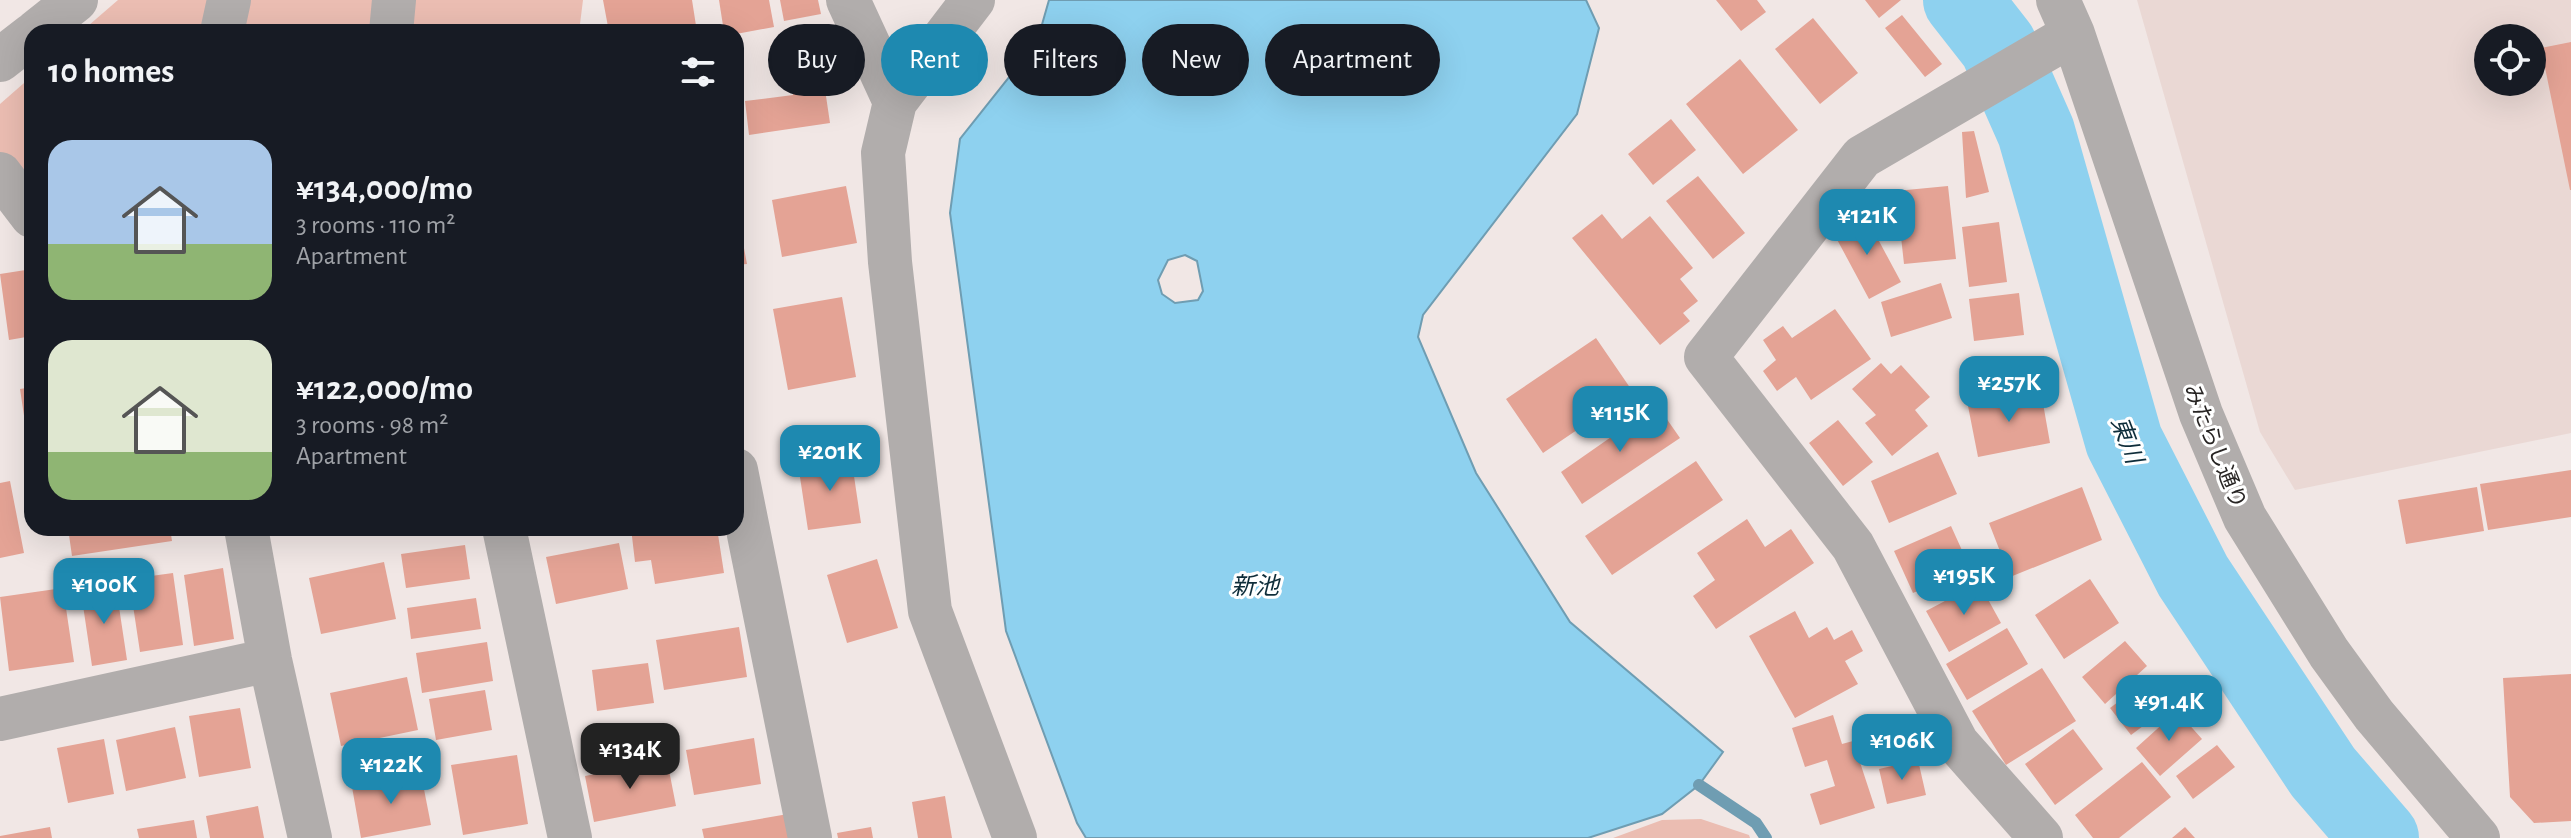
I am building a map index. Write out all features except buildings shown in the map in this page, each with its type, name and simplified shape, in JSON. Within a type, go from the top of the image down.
[{"type":"street","points":[[224,24],[229,0]]},
{"type":"street","points":[[392,24],[394,0]]},
{"type":"street","points":[[848,0],[895,102]]},
{"type":"street","points":[[973,0],[895,102],[883,153],[890,262],[930,611],[1015,838]]},
{"type":"street","points":[[2041,838],[1957,743],[1853,546],[1706,357],[1862,157],[2027,61],[2066,17]]},
{"type":"street","name":"みたらし通り","points":[[2066,17],[2201,414],[2245,518],[2347,678],[2374,715],[2478,838]]},
{"type":"street","points":[[0,60],[24,40]]},
{"type":"street","points":[[0,174],[24,206]]},
{"type":"street","points":[[744,510],[810,838]]},
{"type":"street","points":[[247,536],[270,660],[310,838]]},
{"type":"street","points":[[506,536],[570,838]]},
{"type":"street","points":[[0,719],[270,660]]},
{"type":"shaded area","points":[[118,0],[583,0],[580,24],[90,24]]},
{"type":"shaded area","points":[[2137,0],[2571,0],[2571,433],[2295,490],[2260,432]]},
{"type":"shaded area","points":[[24,83],[24,181],[0,154],[0,104]]},
{"type":"shaded area","points":[[1701,819],[1749,835],[1750,838],[1613,838],[1662,820]]},
{"type":"water","name":"新池","points":[[1049,0],[1586,0],[1599,28],[1577,114],[1423,315],[1418,337],[1476,473],[1570,622],[1723,752],[1699,785],[1662,814],[1588,838],[1086,838],[1077,823],[1006,631],[950,213],[960,139],[1004,84],[1004,96],[1126,96],[1126,24],[1042,24]],"holes":[[[1185,255],[1197,261],[1203,291],[1198,300],[1175,303],[1162,294],[1158,280],[1168,260]]]},
{"type":"waterway","name":"東川","points":[[1962,0],[1998,46],[2036,132],[2124,441],[2193,576],[2323,772],[2380,838]]},
{"type":"waterway","points":[[1699,785],[1756,823],[1766,838]]}]
